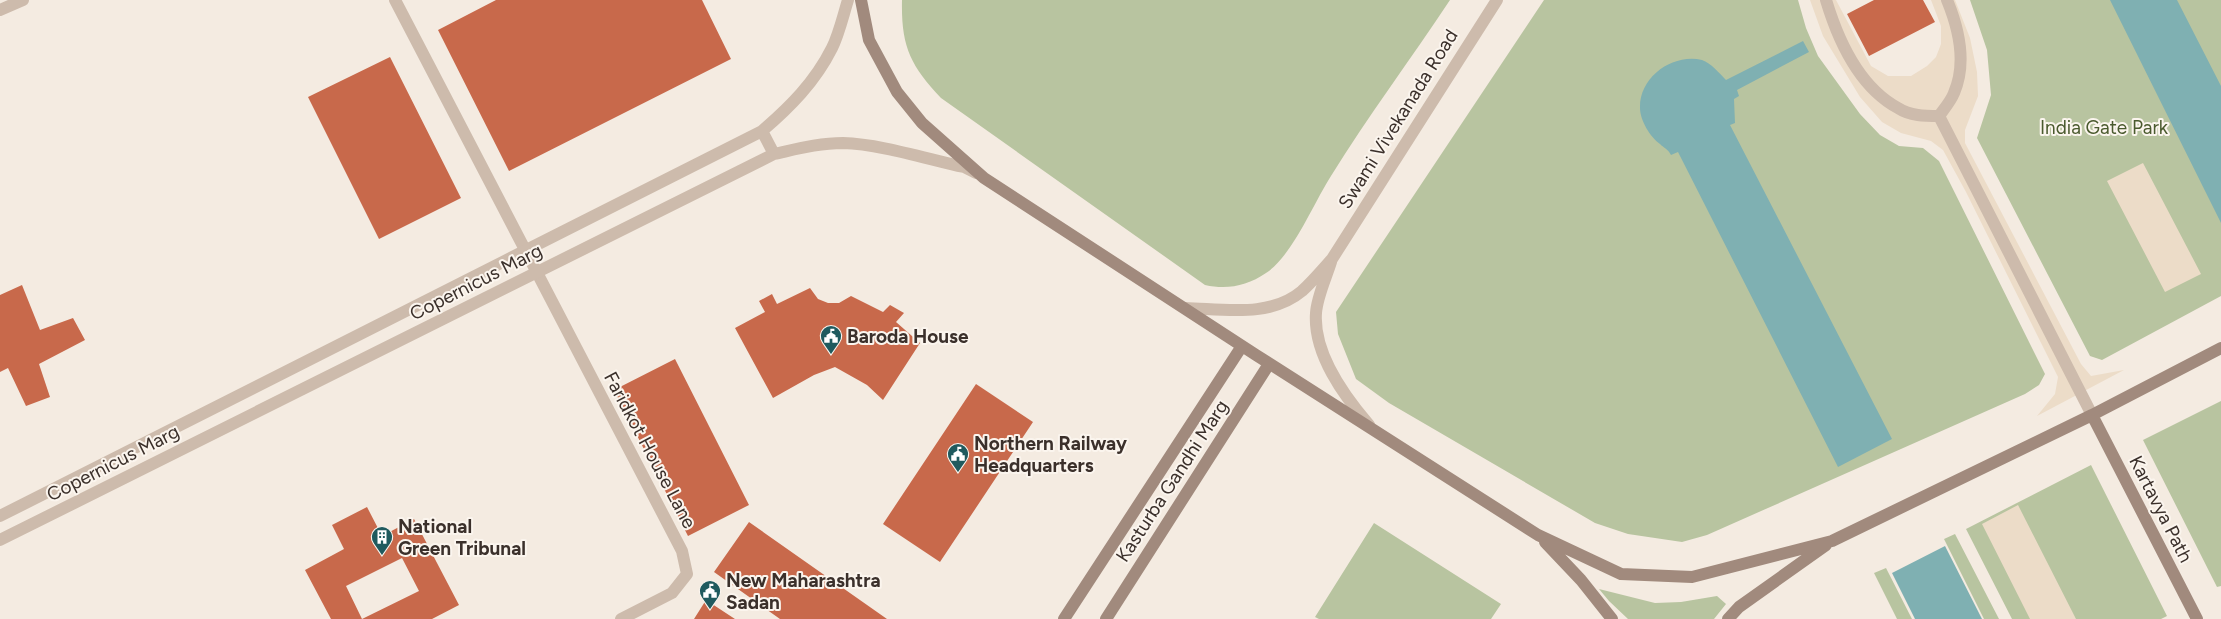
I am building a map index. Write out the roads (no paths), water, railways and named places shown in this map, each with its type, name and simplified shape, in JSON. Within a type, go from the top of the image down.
[{"type":"main road","points":[[861,0],[869,40],[897,92],[922,124],[984,178],[1269,364],[1538,535],[1621,574],[1692,577],[1832,541]]},
{"type":"main road","name":"Kasturba Gandhi Marg","points":[[1064,619],[1242,346]]},
{"type":"main road","points":[[1728,619],[1739,607],[1832,541],[2092,416],[2221,348]]},
{"type":"main road","name":"Kasturba Gandhi Marg","points":[[1106,619],[1269,364]]},
{"type":"main road","name":"Kartavya Path","points":[[2092,416],[2197,619]]},
{"type":"main road","points":[[1538,535],[1581,580],[1612,619]]},
{"type":"street","points":[[0,10],[23,0]]},
{"type":"street","points":[[395,0],[536,273]]},
{"type":"street","name":"Copernicus Marg","points":[[0,516],[762,131],[798,98],[816,74],[833,47],[848,0]]},
{"type":"street","name":"Swami Vivekanada Road","points":[[1332,259],[1497,0]]},
{"type":"street","points":[[1826,0],[1841,42],[1868,82],[1883,98],[1899,109],[1918,115],[1939,116]]},
{"type":"street","points":[[1939,116],[1954,94],[1958,78],[1960,55],[1959,38],[1947,0]]},
{"type":"street","points":[[1939,116],[2092,416]]},
{"type":"street","points":[[762,131],[774,154]]},
{"type":"street","name":"Copernicus Marg","points":[[0,540],[774,154],[814,145],[842,143],[868,146],[964,167],[984,178]]},
{"type":"street","points":[[1185,308],[1248,310],[1279,304],[1301,291],[1332,259]]},
{"type":"street","points":[[1332,259],[1316,313],[1319,344],[1349,402],[1372,429]]},
{"type":"street","name":"Faridkot House Lane","points":[[536,273],[682,551],[687,574],[672,592],[621,619]]},
{"type":"water","points":[[2110,0],[2177,0],[2221,86],[2221,223]]},
{"type":"water","points":[[1803,41],[1809,52],[1737,90],[1739,96],[1734,99],[1735,123],[1730,125],[1892,439],[1838,467],[1678,152],[1671,155],[1656,141],[1646,128],[1640,113],[1641,97],[1645,86],[1652,77],[1669,64],[1680,60],[1702,60],[1712,66],[1726,80]]},
{"type":"water","points":[[1945,546],[1982,619],[1915,619],[1892,573]]},
{"type":"place","name":"Baroda House","points":[[831,355]]},
{"type":"place","name":"Northern Railway Headquarters","points":[[958,473]]},
{"type":"place","name":"National Green Tribunal","points":[[382,556]]},
{"type":"place","name":"New Maharashtra Sadan","points":[[710,610]]},
{"type":"park label","name":"India Gate Park","points":[[2104,127]]}]
